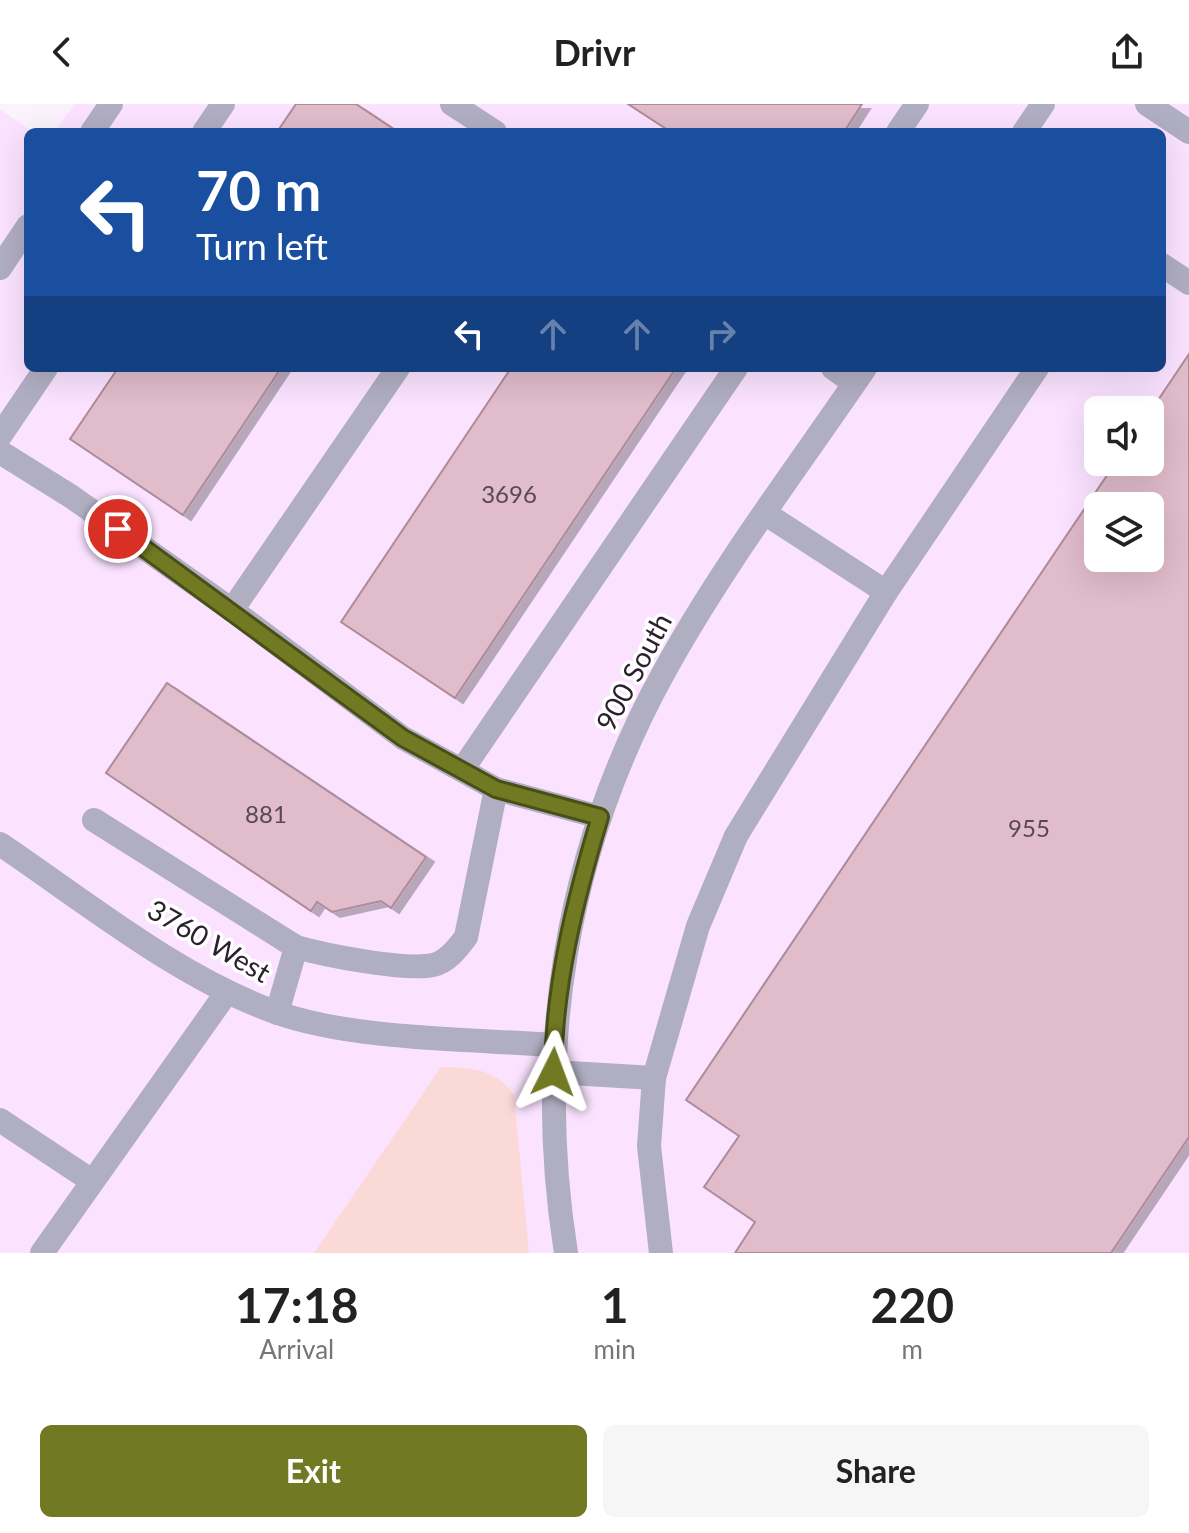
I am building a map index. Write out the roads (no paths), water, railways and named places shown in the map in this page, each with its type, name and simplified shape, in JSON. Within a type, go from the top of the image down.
[{"type":"street","points":[[95,128],[111,104]]},
{"type":"street","points":[[207,128],[223,104]]},
{"type":"street","points":[[452,104],[489,128]]},
{"type":"street","points":[[901,128],[917,104]]},
{"type":"street","points":[[1027,128],[1043,104]]},
{"type":"street","points":[[1162,108],[1189,132]]},
{"type":"street","points":[[0,268],[24,232]]},
{"type":"street","points":[[1166,268],[1189,283]]},
{"type":"street","points":[[0,436],[43,372]]},
{"type":"street","points":[[232,610],[395,372]]},
{"type":"street","points":[[462,770],[733,372]]},
{"type":"street","points":[[661,1253],[649,1146],[654,1078],[698,926],[736,836],[886,592],[1034,372]]},
{"type":"street","name":"900 South","points":[[566,1253],[554,1131],[553,1045],[573,914],[600,817],[628,743],[664,673],[766,514],[860,376]]},
{"type":"street","points":[[0,452],[72,497],[232,610],[403,738],[496,789],[600,817]]},
{"type":"street","points":[[766,514],[886,592]]},
{"type":"street","points":[[94,820],[296,947],[329,957],[434,965],[454,953],[466,937],[496,789]]},
{"type":"street","name":"3760 West","points":[[0,844],[227,992],[277,1013],[353,1030],[553,1045]]},
{"type":"street","points":[[277,1013],[296,947]]},
{"type":"street","points":[[42,1253],[227,992]]},
{"type":"street","points":[[553,1072],[654,1078]]},
{"type":"street","points":[[0,1120],[92,1181]]}]
